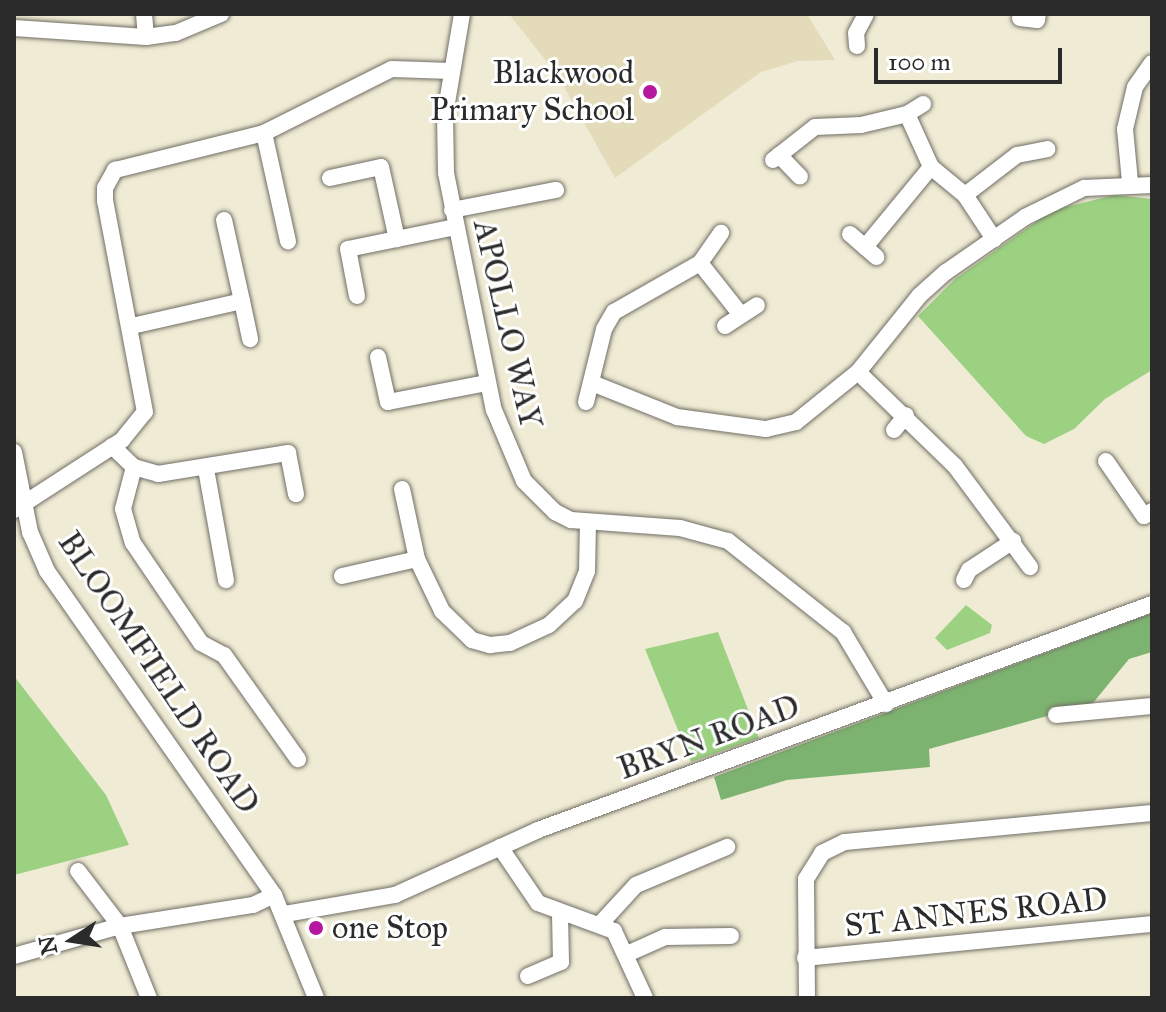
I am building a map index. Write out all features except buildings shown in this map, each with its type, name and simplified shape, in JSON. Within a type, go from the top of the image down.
[{"type":"street","points":[[144,14],[146,37]]},
{"type":"street","points":[[14,28],[146,37],[176,33],[221,14]]},
{"type":"street","name":"APOLLO WAY","points":[[462,14],[452,71],[445,144],[453,219],[501,435],[524,481],[555,512],[588,524],[680,528],[728,541],[843,632],[886,704]]},
{"type":"street","points":[[857,46],[856,33],[866,14]]},
{"type":"street","points":[[1020,18],[1037,20],[1038,14]]},
{"type":"street","points":[[1130,182],[1125,129],[1135,87],[1152,63]]},
{"type":"street","points":[[18,507],[132,432],[145,412],[132,326],[105,201],[108,179],[125,164],[264,133],[392,69],[452,71]]},
{"type":"street","points":[[800,177],[776,158],[815,127],[861,125],[907,114],[923,104]]},
{"type":"street","points":[[907,114],[931,167],[965,195],[994,239]]},
{"type":"street","points":[[264,133],[288,241]]},
{"type":"street","points":[[965,195],[1017,155],[1047,149]]},
{"type":"street","points":[[330,178],[381,167],[397,239]]},
{"type":"street","points":[[850,234],[870,252],[931,167]]},
{"type":"street","points":[[592,383],[677,417],[766,429],[796,422],[858,372],[919,296],[994,239],[1084,188],[1130,182],[1152,185]]},
{"type":"street","points":[[357,296],[348,249],[397,239],[453,219],[556,190]]},
{"type":"street","points":[[224,220],[250,339]]},
{"type":"street","points":[[586,402],[604,329],[614,312],[700,263],[721,233]]},
{"type":"street","points":[[700,263],[741,315]]},
{"type":"street","points":[[132,326],[242,301]]},
{"type":"street","points":[[725,326],[757,305]]},
{"type":"street","points":[[378,357],[388,402],[487,383]]},
{"type":"street","points":[[858,372],[906,415],[955,466],[1030,567]]},
{"type":"street","points":[[894,430],[906,415]]},
{"type":"street","points":[[112,446],[134,467],[158,474],[206,469],[288,453],[296,494]]},
{"type":"street","name":"BLOOMFIELD ROAD","points":[[14,452],[18,507],[47,571],[274,895],[285,914],[316,998]]},
{"type":"street","points":[[1106,461],[1144,516],[1152,511]]},
{"type":"street","points":[[134,467],[123,509],[133,543],[201,643],[224,655],[298,759]]},
{"type":"street","points":[[206,469],[226,580]]},
{"type":"street","points":[[402,489],[417,559],[457,627],[490,645],[510,643],[549,625],[575,601],[587,571],[588,524]]},
{"type":"street","points":[[964,580],[969,570],[1013,541]]},
{"type":"street","points":[[342,576],[417,559]]},
{"type":"street","name":"BRYN ROAD","points":[[285,914],[395,895],[500,847],[1152,604]]},
{"type":"street","points":[[1056,715],[1152,706]]},
{"type":"street","points":[[807,998],[806,879],[821,854],[845,842],[1152,813]]},
{"type":"street","points":[[500,847],[531,895],[560,915],[602,922],[627,954],[645,998]]},
{"type":"street","points":[[602,922],[636,885],[727,847]]},
{"type":"street","points":[[78,871],[120,926],[149,998]]},
{"type":"street","points":[[14,956],[120,926],[253,905],[274,895]]},
{"type":"street","points":[[528,976],[561,962],[560,915]]},
{"type":"street","name":"ST ANNES ROAD","points":[[805,958],[1152,924]]},
{"type":"street","points":[[627,954],[665,937],[731,936]]},
{"type":"shaded area","name":"Blackwood Primary School","points":[[509,14],[807,14],[835,60],[798,61],[761,72],[615,178],[558,76]]},
{"type":"green space","points":[[1115,195],[1152,199],[1152,370],[1105,399],[1074,429],[1044,444],[1026,436],[918,316],[955,279],[1053,210]]},
{"type":"green space","points":[[966,605],[992,625],[990,633],[947,650],[935,638]]},
{"type":"green space","points":[[1152,613],[1152,652],[1129,659],[1088,709],[1065,711],[929,749],[930,767],[787,780],[721,800],[714,777]]},
{"type":"green space","points":[[718,632],[759,738],[691,762],[645,649]]},
{"type":"green space","points":[[14,676],[106,795],[129,845],[14,875]]},
{"type":"place","name":"Blackwood Primary School","points":[[650,92]]},
{"type":"place","name":"one Stop","points":[[316,928]]}]
